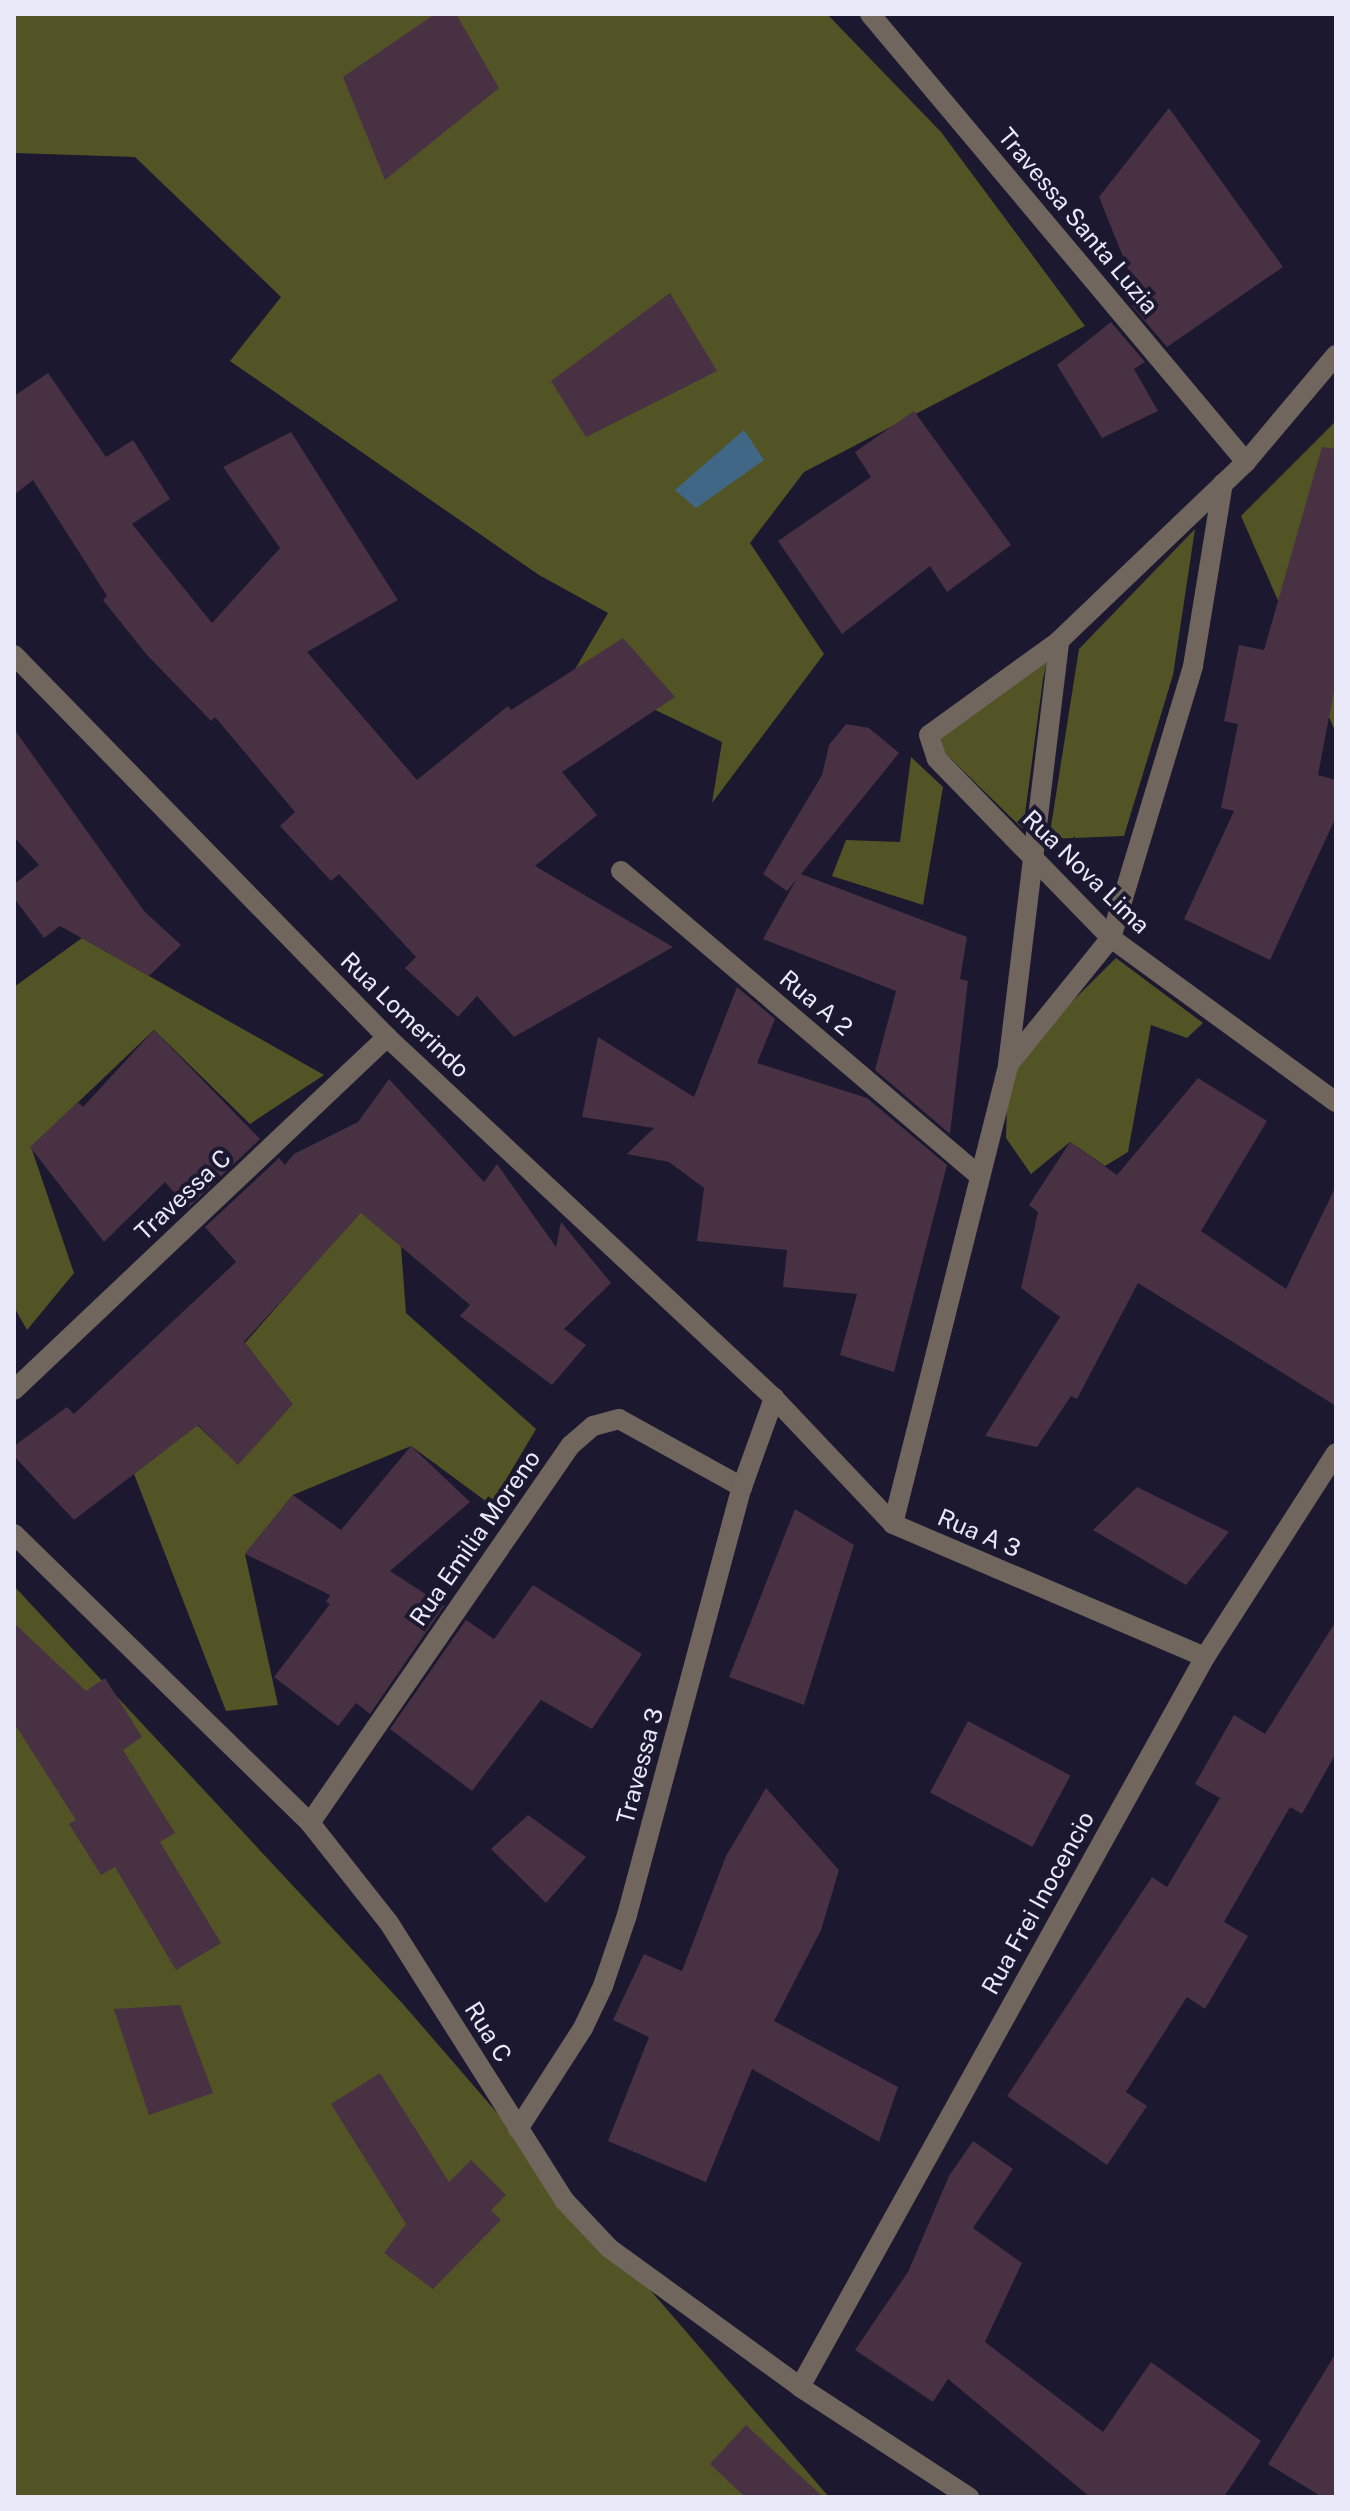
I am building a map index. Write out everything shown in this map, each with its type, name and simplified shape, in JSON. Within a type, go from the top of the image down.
[{"type":"street","name":"Travessa Santa Luzia","points":[[870,14],[1246,462]]},
{"type":"street","points":[[893,1524],[1008,1065],[1030,854],[1059,641],[1246,462],[1336,355]]},
{"type":"street","points":[[1008,1065],[1111,938],[1193,666],[1223,483]]},
{"type":"street","name":"Rua Nova Lima","points":[[1059,641],[936,725],[929,735],[931,748],[1111,938],[1336,1102]]},
{"type":"street","name":"Rua Lomerindo","points":[[14,655],[387,1037],[774,1398]]},
{"type":"street","name":"Rua A 2","points":[[621,871],[978,1175]]},
{"type":"street","name":"Travessa C","points":[[14,1390],[387,1037]]},
{"type":"street","name":"Travessa 3","points":[[518,2129],[583,2028],[603,1986],[627,1915],[742,1487],[774,1398]]},
{"type":"street","name":"Rua A 3","points":[[774,1398],[893,1524],[1205,1657]]},
{"type":"street","name":"Rua Emilia Moreno","points":[[310,1823],[571,1445],[593,1426],[619,1419],[742,1487]]},
{"type":"street","name":"Rua Frei Inocencio","points":[[800,2387],[1205,1657],[1336,1453]]},
{"type":"street","name":"Rua C","points":[[14,1534],[310,1823],[389,1923],[564,2200],[609,2248],[800,2387],[969,2497]]},
{"type":"shaded area","points":[[14,14],[827,14],[941,132],[1085,326],[804,472],[750,543],[824,654],[712,803],[722,742],[574,671],[608,613],[539,575],[230,361],[281,297],[135,157],[14,153]]},
{"type":"shaded area","points":[[1336,421],[1336,733],[1241,516]]},
{"type":"shaded area","points":[[1195,529],[1173,675],[1124,836],[1049,839],[1079,649]]},
{"type":"shaded area","points":[[1048,658],[1023,829],[944,752],[940,735]]},
{"type":"shaded area","points":[[911,757],[943,787],[923,905],[832,876],[846,840],[900,842]]},
{"type":"shaded area","points":[[82,938],[324,1075],[250,1124],[154,1030],[31,1147],[74,1273],[27,1330],[14,1307],[14,987]]},
{"type":"shaded area","points":[[1116,958],[1203,1023],[1187,1038],[1151,1025],[1128,1152],[1105,1166],[1070,1142],[1031,1174],[1006,1138],[1008,1065]]},
{"type":"shaded area","points":[[366,1205],[401,1246],[406,1313],[536,1429],[491,1505],[411,1446],[293,1495],[245,1554],[278,1705],[226,1711],[134,1474],[197,1425],[238,1464],[292,1404],[245,1343]]},
{"type":"shaded area","points":[[14,1586],[403,2004],[829,2497],[14,2497]]},
{"type":"water","points":[[744,430],[764,460],[696,508],[675,490]]},
{"type":"building","points":[[435,14],[456,14],[499,88],[385,180],[343,77]]},
{"type":"building","points":[[1169,108],[1283,267],[1167,347],[1132,306],[1140,299],[1099,197]]},
{"type":"building","points":[[670,293],[717,371],[586,437],[551,381]]},
{"type":"building","points":[[1111,322],[1145,362],[1134,369],[1158,411],[1102,438],[1057,365]]},
{"type":"building","points":[[48,373],[106,457],[133,440],[170,499],[132,524],[212,623],[280,548],[223,467],[291,432],[398,600],[307,652],[417,780],[508,706],[511,710],[623,638],[675,697],[562,772],[597,815],[535,866],[673,947],[514,1037],[477,996],[458,1017],[405,968],[416,957],[339,874],[331,881],[280,826],[295,812],[215,717],[211,721],[147,655],[103,600],[107,596],[33,480],[14,495],[14,396]]},
{"type":"building","points":[[914,411],[1011,545],[947,592],[930,566],[842,634],[778,541],[871,477],[855,452]]},
{"type":"building","points":[[1322,447],[1336,449],[1336,681],[1318,775],[1336,780],[1336,817],[1270,960],[1184,919],[1234,811],[1221,808],[1238,724],[1224,721],[1239,645],[1264,650]]},
{"type":"building","points":[[846,724],[869,728],[899,753],[801,874],[967,937],[960,979],[968,981],[950,1134],[875,1070],[896,991],[763,939],[796,880],[787,891],[763,874],[822,775],[829,745]]},
{"type":"building","points":[[14,729],[144,911],[181,945],[149,976],[60,926],[44,938],[14,898],[14,884],[39,865],[14,837]]},
{"type":"building","points":[[737,987],[775,1019],[757,1063],[867,1098],[947,1165],[894,1372],[840,1355],[857,1294],[783,1287],[787,1250],[697,1241],[704,1188],[669,1162],[627,1154],[654,1128],[582,1117],[598,1037],[694,1097]]},
{"type":"building","points":[[154,1030],[260,1139],[188,1208],[165,1182],[104,1242],[30,1147],[78,1102],[83,1107]]},
{"type":"building","points":[[1198,1078],[1267,1121],[1201,1231],[1286,1289],[1336,1186],[1336,1406],[1138,1283],[1077,1399],[1071,1396],[1037,1447],[985,1436],[1060,1317],[1021,1288],[1038,1212],[1029,1205],[1070,1142],[1117,1175]]},
{"type":"building","points":[[389,1079],[484,1182],[497,1164],[556,1247],[561,1222],[611,1283],[564,1329],[586,1345],[552,1385],[460,1316],[470,1305],[361,1213],[244,1342],[293,1404],[238,1465],[198,1425],[74,1520],[14,1456],[14,1446],[67,1407],[74,1414],[236,1262],[205,1227],[279,1158],[285,1165],[294,1154],[358,1122]]},
{"type":"building","points":[[411,1446],[470,1502],[390,1571],[444,1606],[370,1714],[356,1703],[338,1726],[274,1677],[330,1604],[326,1602],[330,1595],[245,1554],[293,1495],[341,1530]]},
{"type":"building","points":[[1137,1487],[1229,1532],[1186,1585],[1093,1530]]},
{"type":"building","points":[[795,1509],[854,1545],[804,1705],[729,1677]]},
{"type":"building","points":[[533,1585],[642,1654],[592,1729],[541,1700],[472,1791],[390,1729],[466,1620],[494,1639]]},
{"type":"building","points":[[1336,1621],[1336,1753],[1302,1814],[1290,1807],[1224,1922],[1248,1936],[1205,2009],[1187,1997],[1126,2092],[1147,2106],[1107,2165],[1007,2096],[1152,1877],[1167,1887],[1220,1798],[1195,1784],[1234,1715],[1265,1734]]},
{"type":"building","points":[[14,1623],[86,1691],[105,1678],[142,1737],[123,1750],[175,1833],[160,1842],[221,1943],[176,1970],[115,1867],[101,1875],[69,1824],[76,1820],[14,1723]]},
{"type":"building","points":[[968,1721],[1070,1775],[1032,1847],[930,1793]]},
{"type":"building","points":[[766,1788],[839,1870],[821,1930],[774,2021],[898,2087],[879,2142],[752,2069],[706,2182],[608,2141],[649,2037],[613,2020],[644,1954],[682,1971],[726,1856]]},
{"type":"building","points":[[528,1815],[586,1857],[546,1903],[491,1849]]},
{"type":"building","points":[[180,2005],[213,2093],[149,2115],[114,2009]]},
{"type":"building","points":[[380,2073],[449,2182],[471,2160],[506,2195],[491,2210],[501,2220],[433,2289],[384,2253],[406,2224],[331,2104]]},
{"type":"building","points":[[973,2141],[1013,2169],[973,2228],[1022,2263],[985,2342],[1103,2432],[1151,2362],[1261,2441],[1224,2497],[1090,2497],[948,2379],[933,2402],[855,2350],[908,2272],[949,2176]]},
{"type":"building","points":[[1336,2353],[1336,2497],[1322,2497],[1268,2464]]},
{"type":"building","points":[[746,2425],[823,2497],[745,2497],[710,2464]]}]
